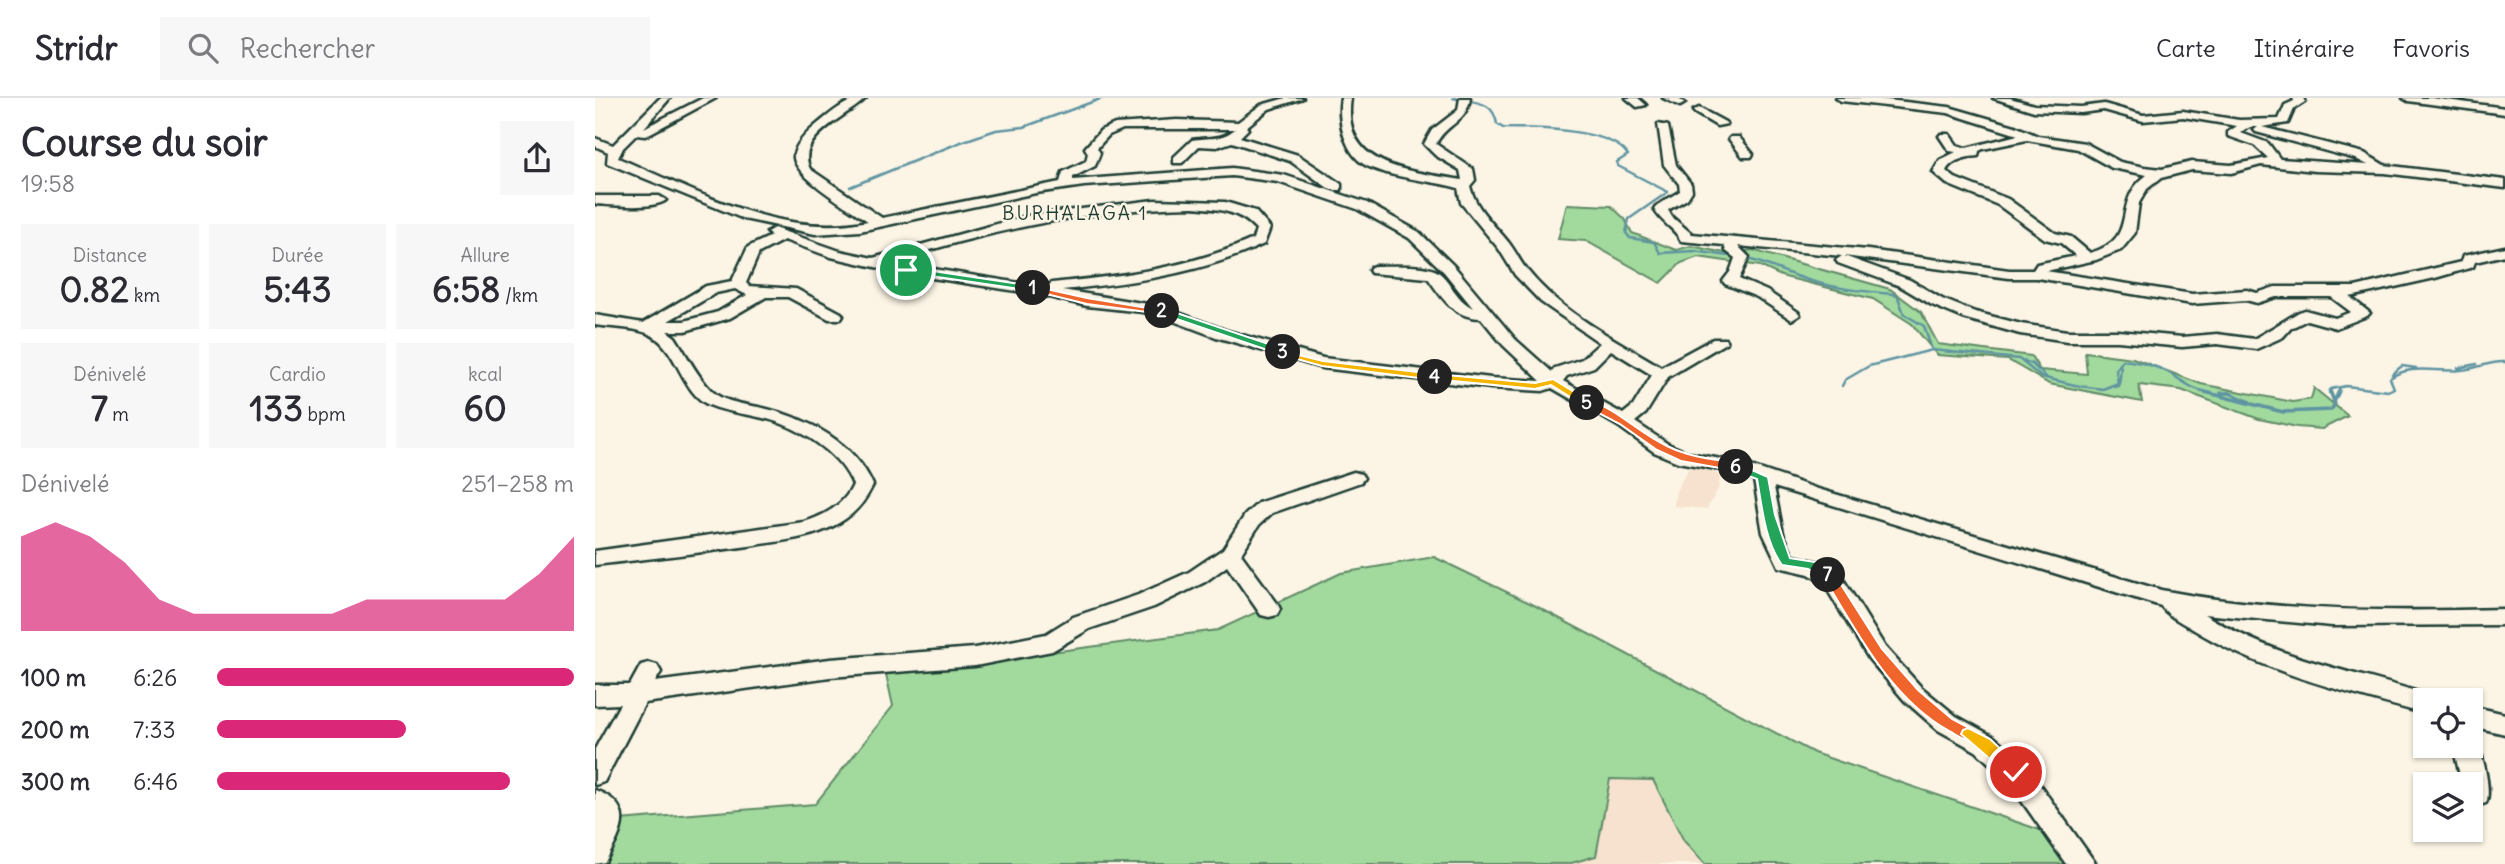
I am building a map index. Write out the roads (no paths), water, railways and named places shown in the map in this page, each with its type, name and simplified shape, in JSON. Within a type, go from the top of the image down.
[{"type":"street","points":[[595,167],[613,155],[625,140],[654,114],[665,98]]},
{"type":"street","points":[[625,140],[687,113],[711,98]]},
{"type":"street","points":[[861,98],[814,133],[799,153],[800,161],[805,171],[880,223]]},
{"type":"street","points":[[1066,185],[1067,175],[1091,163],[1094,153],[1091,148],[1095,141],[1118,126],[1195,123],[1240,125],[1265,107],[1298,98]]},
{"type":"street","points":[[1346,98],[1343,114],[1356,149],[1363,157],[1371,163],[1464,186],[1468,202],[1505,247],[1520,272],[1569,317],[1661,374]]},
{"type":"street","points":[[1464,186],[1469,180],[1469,172],[1465,167],[1430,145],[1436,132],[1463,111],[1465,98]]},
{"type":"street","points":[[1668,98],[1679,103]]},
{"type":"street","points":[[1841,98],[1949,110],[2053,143],[2089,148],[2116,165],[2162,173]]},
{"type":"street","points":[[1902,104],[1944,98]]},
{"type":"street","points":[[1998,98],[2034,108],[2104,107],[2138,117],[2183,114],[2242,124],[2360,156],[2385,169]]},
{"type":"street","points":[[2275,162],[2271,151],[2232,134],[2242,124],[2279,123],[2286,118],[2289,107],[2300,102],[2298,98]]},
{"type":"street","points":[[2408,98],[2505,111]]},
{"type":"street","points":[[1699,111],[1721,124]]},
{"type":"street","points":[[1178,160],[1196,142],[1217,143],[1232,138],[1242,129],[1240,125]]},
{"type":"street","points":[[1662,126],[1669,165],[1685,184],[1686,191],[1661,209],[1665,219],[1685,233],[1686,238],[1868,254],[2008,274],[2037,274],[2192,299],[2247,295],[2257,298],[2275,292],[2336,293],[2435,274],[2468,264],[2469,259],[2505,251]]},
{"type":"street","points":[[2026,135],[2020,140],[1989,144],[1968,151],[1944,163],[1940,167],[1941,176],[1991,195],[2050,236],[2066,240],[2086,257]]},
{"type":"street","points":[[1945,136],[1952,148],[1995,156]]},
{"type":"street","points":[[1232,138],[1304,163],[1338,188],[1346,199]]},
{"type":"street","points":[[1735,139],[1747,154]]},
{"type":"street","points":[[595,142],[613,155],[685,192],[769,222],[827,230],[880,223],[1066,185],[1203,173],[1253,173],[1280,177],[1346,199],[1415,235],[1449,269],[1509,342],[1553,382],[1624,422],[1661,448],[1685,458],[1735,467],[2161,598],[2206,608],[2249,613],[2417,619],[2505,617]]},
{"type":"street","points":[[2037,274],[2042,267],[2114,248],[2129,234],[2131,209],[2143,184],[2153,175],[2192,166],[2231,169],[2253,161],[2275,162],[2323,168],[2385,169],[2505,184]]},
{"type":"street","points":[[595,200],[653,203],[685,192]]},
{"type":"street","points":[[874,262],[1009,224],[1104,209],[1193,203],[1224,204],[1254,216],[1263,229],[1259,241],[1248,248],[1170,271],[1036,289]]},
{"type":"street","points":[[769,222],[772,231],[782,236],[836,254],[906,270],[1036,289],[1087,301],[1156,309],[1222,334],[1322,363],[1535,386],[1553,382],[1561,372],[1588,363],[1611,342]]},
{"type":"street","points":[[738,284],[753,250],[782,236]]},
{"type":"street","points":[[1731,241],[1731,248],[1742,257],[1737,273],[1730,281],[1762,294],[1792,315]]},
{"type":"street","points":[[1812,250],[1895,278],[1954,310],[2020,329],[2067,336],[2118,336],[2182,342],[2217,339],[2256,344],[2277,334],[2285,324],[2305,315],[2336,323],[2362,313],[2336,293]]},
{"type":"street","points":[[1376,270],[1427,272],[1459,309],[1474,314],[1484,313]]},
{"type":"street","points":[[738,284],[745,290],[791,292],[835,316]]},
{"type":"street","points":[[650,329],[711,289],[738,284]]},
{"type":"street","points":[[650,329],[671,324],[685,326],[724,315],[763,292]]},
{"type":"street","points":[[595,320],[650,329],[669,340],[703,392],[714,401],[795,422],[835,448],[858,473],[863,485],[858,497],[839,514],[817,525],[785,533],[705,545],[595,558]]},
{"type":"street","points":[[1624,422],[1640,409],[1661,374],[1719,342]]},
{"type":"street","points":[[1763,477],[1769,515],[1786,562],[1811,565],[1823,570],[1832,579],[1877,653],[1913,694],[1947,723],[1985,744],[2016,772],[2082,864]]},
{"type":"street","points":[[595,695],[644,683],[975,657],[1052,642],[1081,623],[1173,590],[1197,577],[1230,554],[1252,520],[1265,508],[1354,478]]},
{"type":"street","points":[[1230,554],[1269,609]]},
{"type":"street","points":[[2161,598],[2204,626],[2248,649],[2292,665],[2413,700]]},
{"type":"street","points":[[595,774],[644,683]]},
{"type":"street","points":[[2483,719],[2505,724]]},
{"type":"street","points":[[595,802],[609,812],[607,833],[595,853]]},
{"type":"waterway","points":[[850,187],[961,142],[996,130],[1024,127],[1103,98]]},
{"type":"waterway","points":[[1453,98],[1487,106],[1495,116],[1497,124],[1503,128],[1570,131],[1606,139],[1619,146],[1628,155],[1617,162],[1618,166],[1668,192],[1629,219],[1626,233],[1630,238],[1654,242],[1660,253],[1694,251],[1736,257]]},
{"type":"waterway","points":[[1744,258],[1820,283],[1893,294],[1898,297],[1904,314],[1924,326],[1932,350]]},
{"type":"waterway","points":[[1842,386],[1845,380],[1869,366],[1932,350]]},
{"type":"waterway","points":[[1932,350],[2019,359],[2041,377],[2103,389],[2118,383],[2116,370],[2123,360],[2136,362],[2160,368],[2194,388],[2210,393]]},
{"type":"waterway","points":[[2024,361],[2032,364],[2046,377]]},
{"type":"waterway","points":[[2330,391],[2346,386],[2388,391],[2394,388],[2390,378],[2398,373],[2452,371],[2505,362]]},
{"type":"waterway","points":[[2458,368],[2477,364]]},
{"type":"waterway","points":[[2392,374],[2402,366],[2416,368]]},
{"type":"waterway","points":[[2114,387],[2119,386],[2121,367]]},
{"type":"waterway","points":[[2338,393],[2340,388]]},
{"type":"waterway","points":[[2201,391],[2283,412],[2331,410],[2334,402]]},
{"type":"waterway","points":[[2330,391],[2334,402]]},
{"type":"waterway","points":[[2334,402],[2339,391]]},
{"type":"waterway","points":[[2221,393],[2230,393]]},
{"type":"waterway","points":[[2230,393],[2250,402]]},
{"type":"district","name":"BURHALAGA 1","points":[[1075,213]]}]
